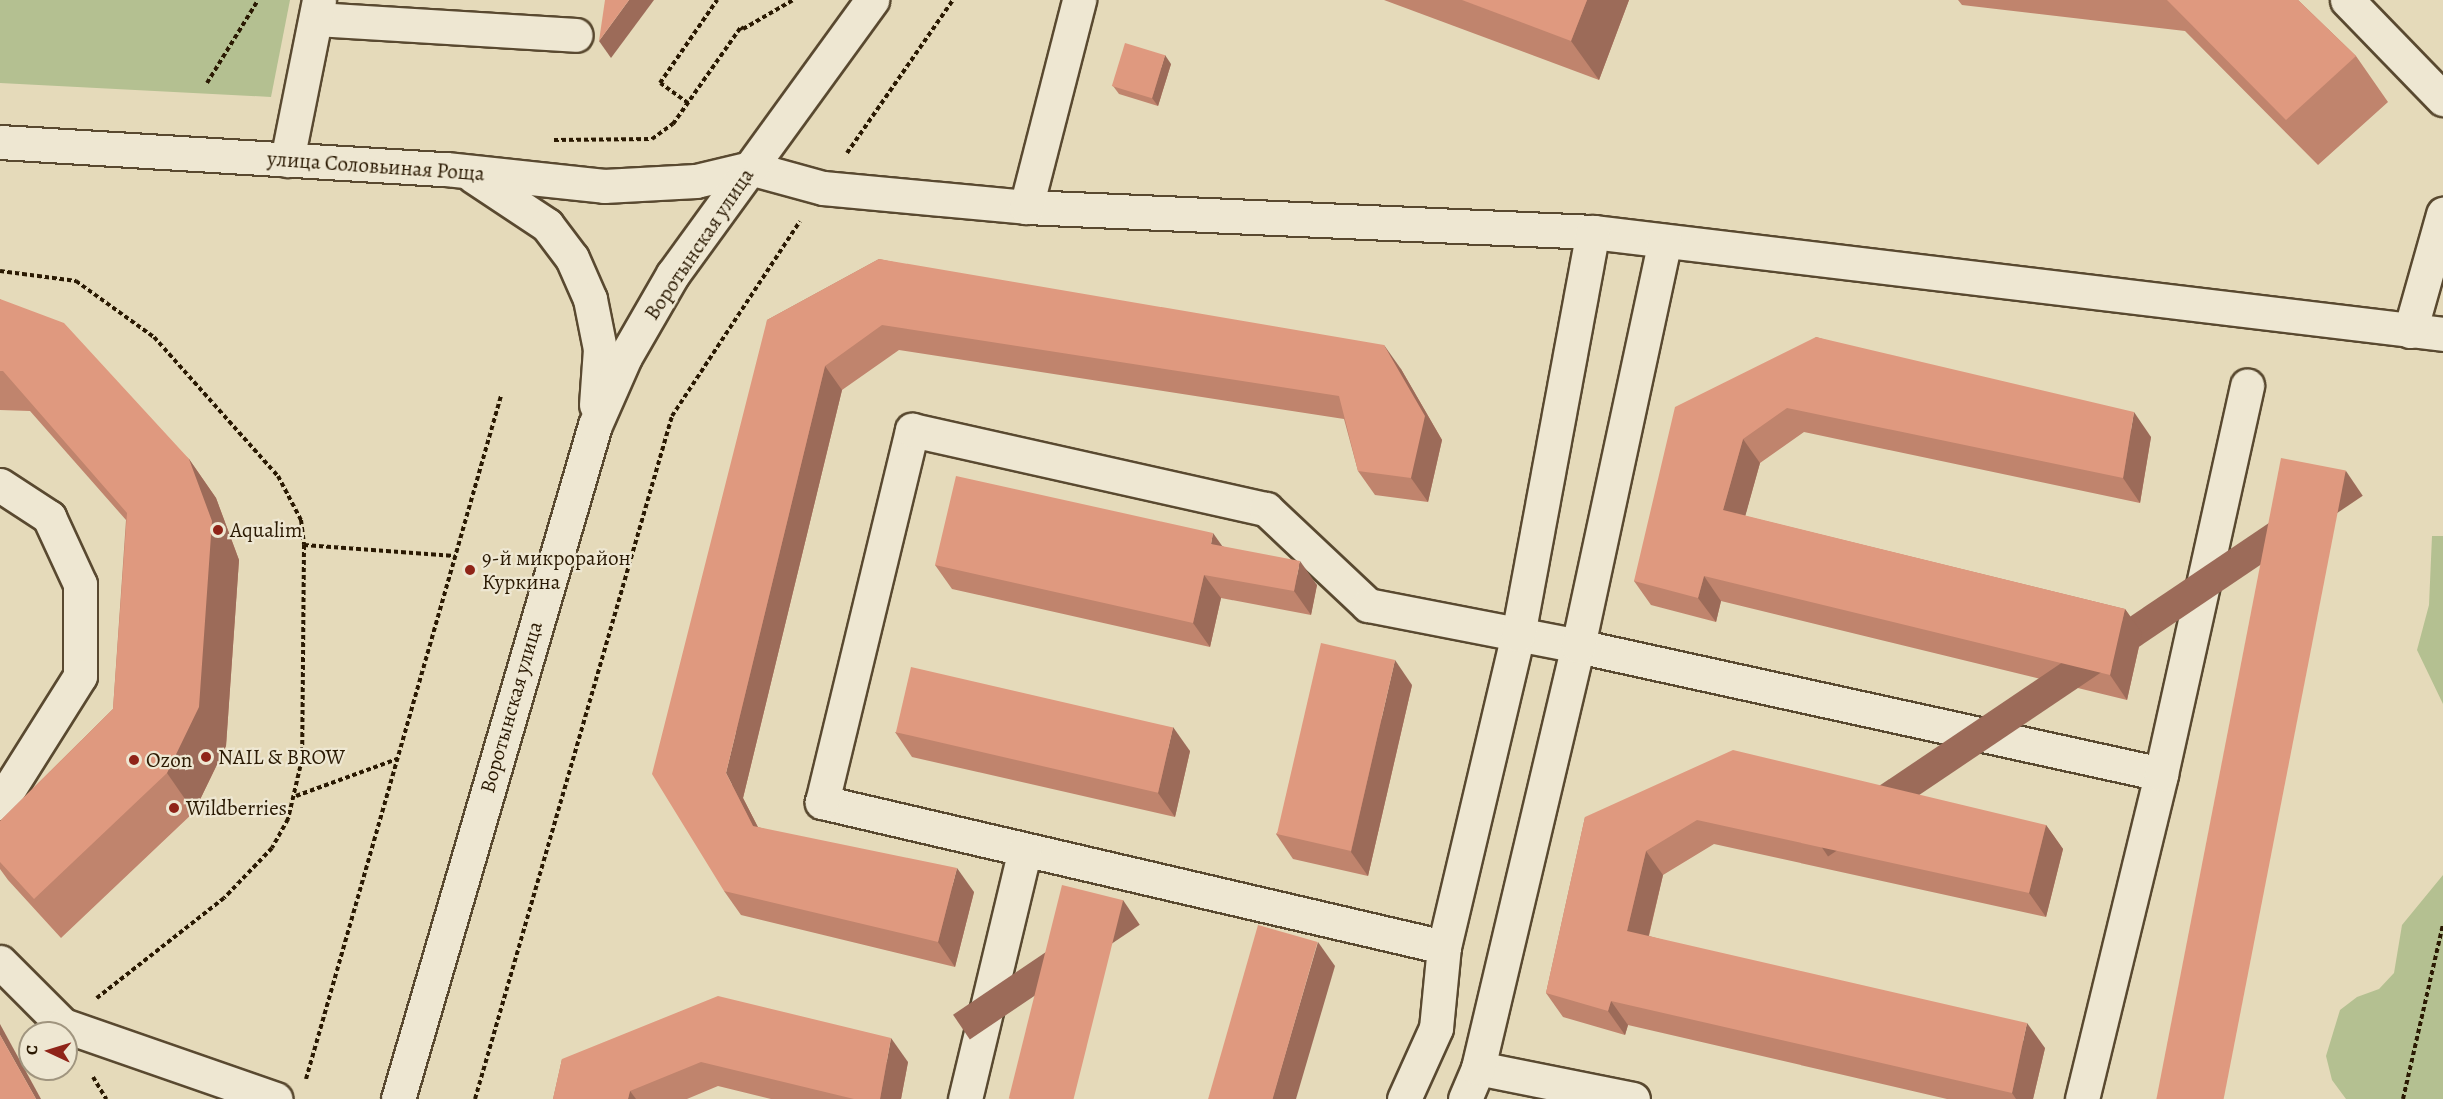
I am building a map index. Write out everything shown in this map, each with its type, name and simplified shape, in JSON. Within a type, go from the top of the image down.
[{"type":"street","name":"Воротынская улица","points":[[398,1099],[595,425],[625,357],[673,274],[872,0]]},
{"type":"street","points":[[1026,207],[1079,0]]},
{"type":"street","points":[[2348,0],[2443,99]]},
{"type":"street","points":[[287,160],[318,9],[576,35]]},
{"type":"street","name":"улица Соловьиная Роща","points":[[0,142],[467,172],[604,186],[696,181],[750,168]]},
{"type":"street","points":[[750,168],[823,188],[1026,207],[1593,232],[2443,334]]},
{"type":"street","points":[[467,172],[547,225],[572,258],[590,299],[600,349],[595,425]]},
{"type":"street","points":[[2410,330],[2443,214]]},
{"type":"street","points":[[1404,1099],[1437,1028],[1444,947],[1518,635],[1593,232]]},
{"type":"street","points":[[1465,1099],[1478,1068],[1578,646],[1665,241]]},
{"type":"street","points":[[2082,1099],[2161,774],[2247,385]]},
{"type":"street","points":[[1444,947],[822,802],[912,430],[1266,509],[1368,605],[1578,646],[2161,774]]},
{"type":"street","points":[[0,485],[49,517],[80,584],[80,676],[0,803]]},
{"type":"street","points":[[965,1099],[1025,850]]},
{"type":"street","points":[[0,962],[59,1021]]},
{"type":"street","points":[[78,1029],[290,1093]]},
{"type":"street","points":[[1478,1068],[1633,1099]]},
{"type":"path","points":[[207,83],[258,0]]},
{"type":"path","points":[[688,103],[660,84],[717,0]]},
{"type":"path","points":[[542,139],[652,139],[673,124],[741,27],[743,29],[793,0]]},
{"type":"path","points":[[475,1099],[672,416],[823,188],[953,0]]},
{"type":"path","points":[[0,271],[76,281],[154,337],[278,476],[301,520],[304,545],[302,759],[296,796],[272,848],[224,898],[68,1021]]},
{"type":"path","points":[[290,1093],[398,758],[501,396]]},
{"type":"path","points":[[304,545],[455,556]]},
{"type":"path","points":[[296,796],[398,758]]},
{"type":"path","points":[[2403,1099],[2443,925]]},
{"type":"path","points":[[78,1051],[106,1099]]},
{"type":"green space","points":[[0,0],[290,0],[271,97],[0,83]]},
{"type":"green space","points":[[2432,536],[2443,536],[2443,704],[2417,650],[2429,605]]},
{"type":"green space","points":[[2443,875],[2443,1099],[2346,1099],[2332,1080],[2326,1056],[2340,1010],[2357,997],[2379,989],[2394,973],[2402,925]]},
{"type":"building","points":[[605,0],[629,0],[599,41]]},
{"type":"building","points":[[1462,0],[1587,0],[1571,41]]},
{"type":"building","points":[[2167,0],[2298,0],[2356,56],[2286,120]]},
{"type":"building","points":[[1125,43],[1165,55],[1152,98],[1112,86]]},
{"type":"building","points":[[879,259],[1384,345],[1425,416],[1411,478],[1358,471],[1339,396],[882,325],[825,366],[726,773],[753,826],[957,868],[938,942],[724,891],[652,774],[767,320]]},
{"type":"building","points":[[0,299],[64,323],[189,459],[212,521],[199,707],[167,773],[34,899],[0,862],[0,821],[113,709],[127,513],[3,371],[0,371]]},
{"type":"building","points":[[1816,337],[2134,412],[2123,478],[1787,408],[1743,439],[1723,510],[2125,609],[2110,675],[1704,576],[1698,598],[1634,581],[1675,407]]},
{"type":"building","points":[[2281,458],[2346,471],[2224,1099],[2156,1099]]},
{"type":"building","points":[[956,476],[1213,533],[1211,544],[1300,561],[1294,591],[1204,575],[1193,623],[935,565]]},
{"type":"building","points":[[1321,643],[1395,660],[1351,851],[1277,834]]},
{"type":"building","points":[[911,667],[1173,728],[1158,793],[896,732]]},
{"type":"building","points":[[1733,750],[2046,825],[2029,893],[1697,820],[1646,851],[1627,931],[2027,1023],[2012,1093],[1611,1001],[1608,1011],[1546,993],[1585,817]]},
{"type":"building","points":[[1062,885],[1123,900],[1074,1099],[1009,1098]]},
{"type":"building","points":[[1258,925],[1318,942],[1273,1099],[1208,1099]]},
{"type":"building","points":[[718,996],[891,1038],[880,1099],[854,1099],[701,1062],[630,1091],[628,1099],[553,1099],[562,1059]]},
{"type":"building","points":[[0,1035],[18,1067],[18,1081],[26,1081],[36,1099],[0,1099]]},
{"type":"place","name":"Aqualim","points":[[218,530]]},
{"type":"place","name":"9-й микрорайон Куркина","points":[[470,570]]},
{"type":"place","name":"NAIL & BROW","points":[[206,757]]},
{"type":"place","name":"Ozon","points":[[134,760]]},
{"type":"place","name":"Wildberries","points":[[174,808]]}]
